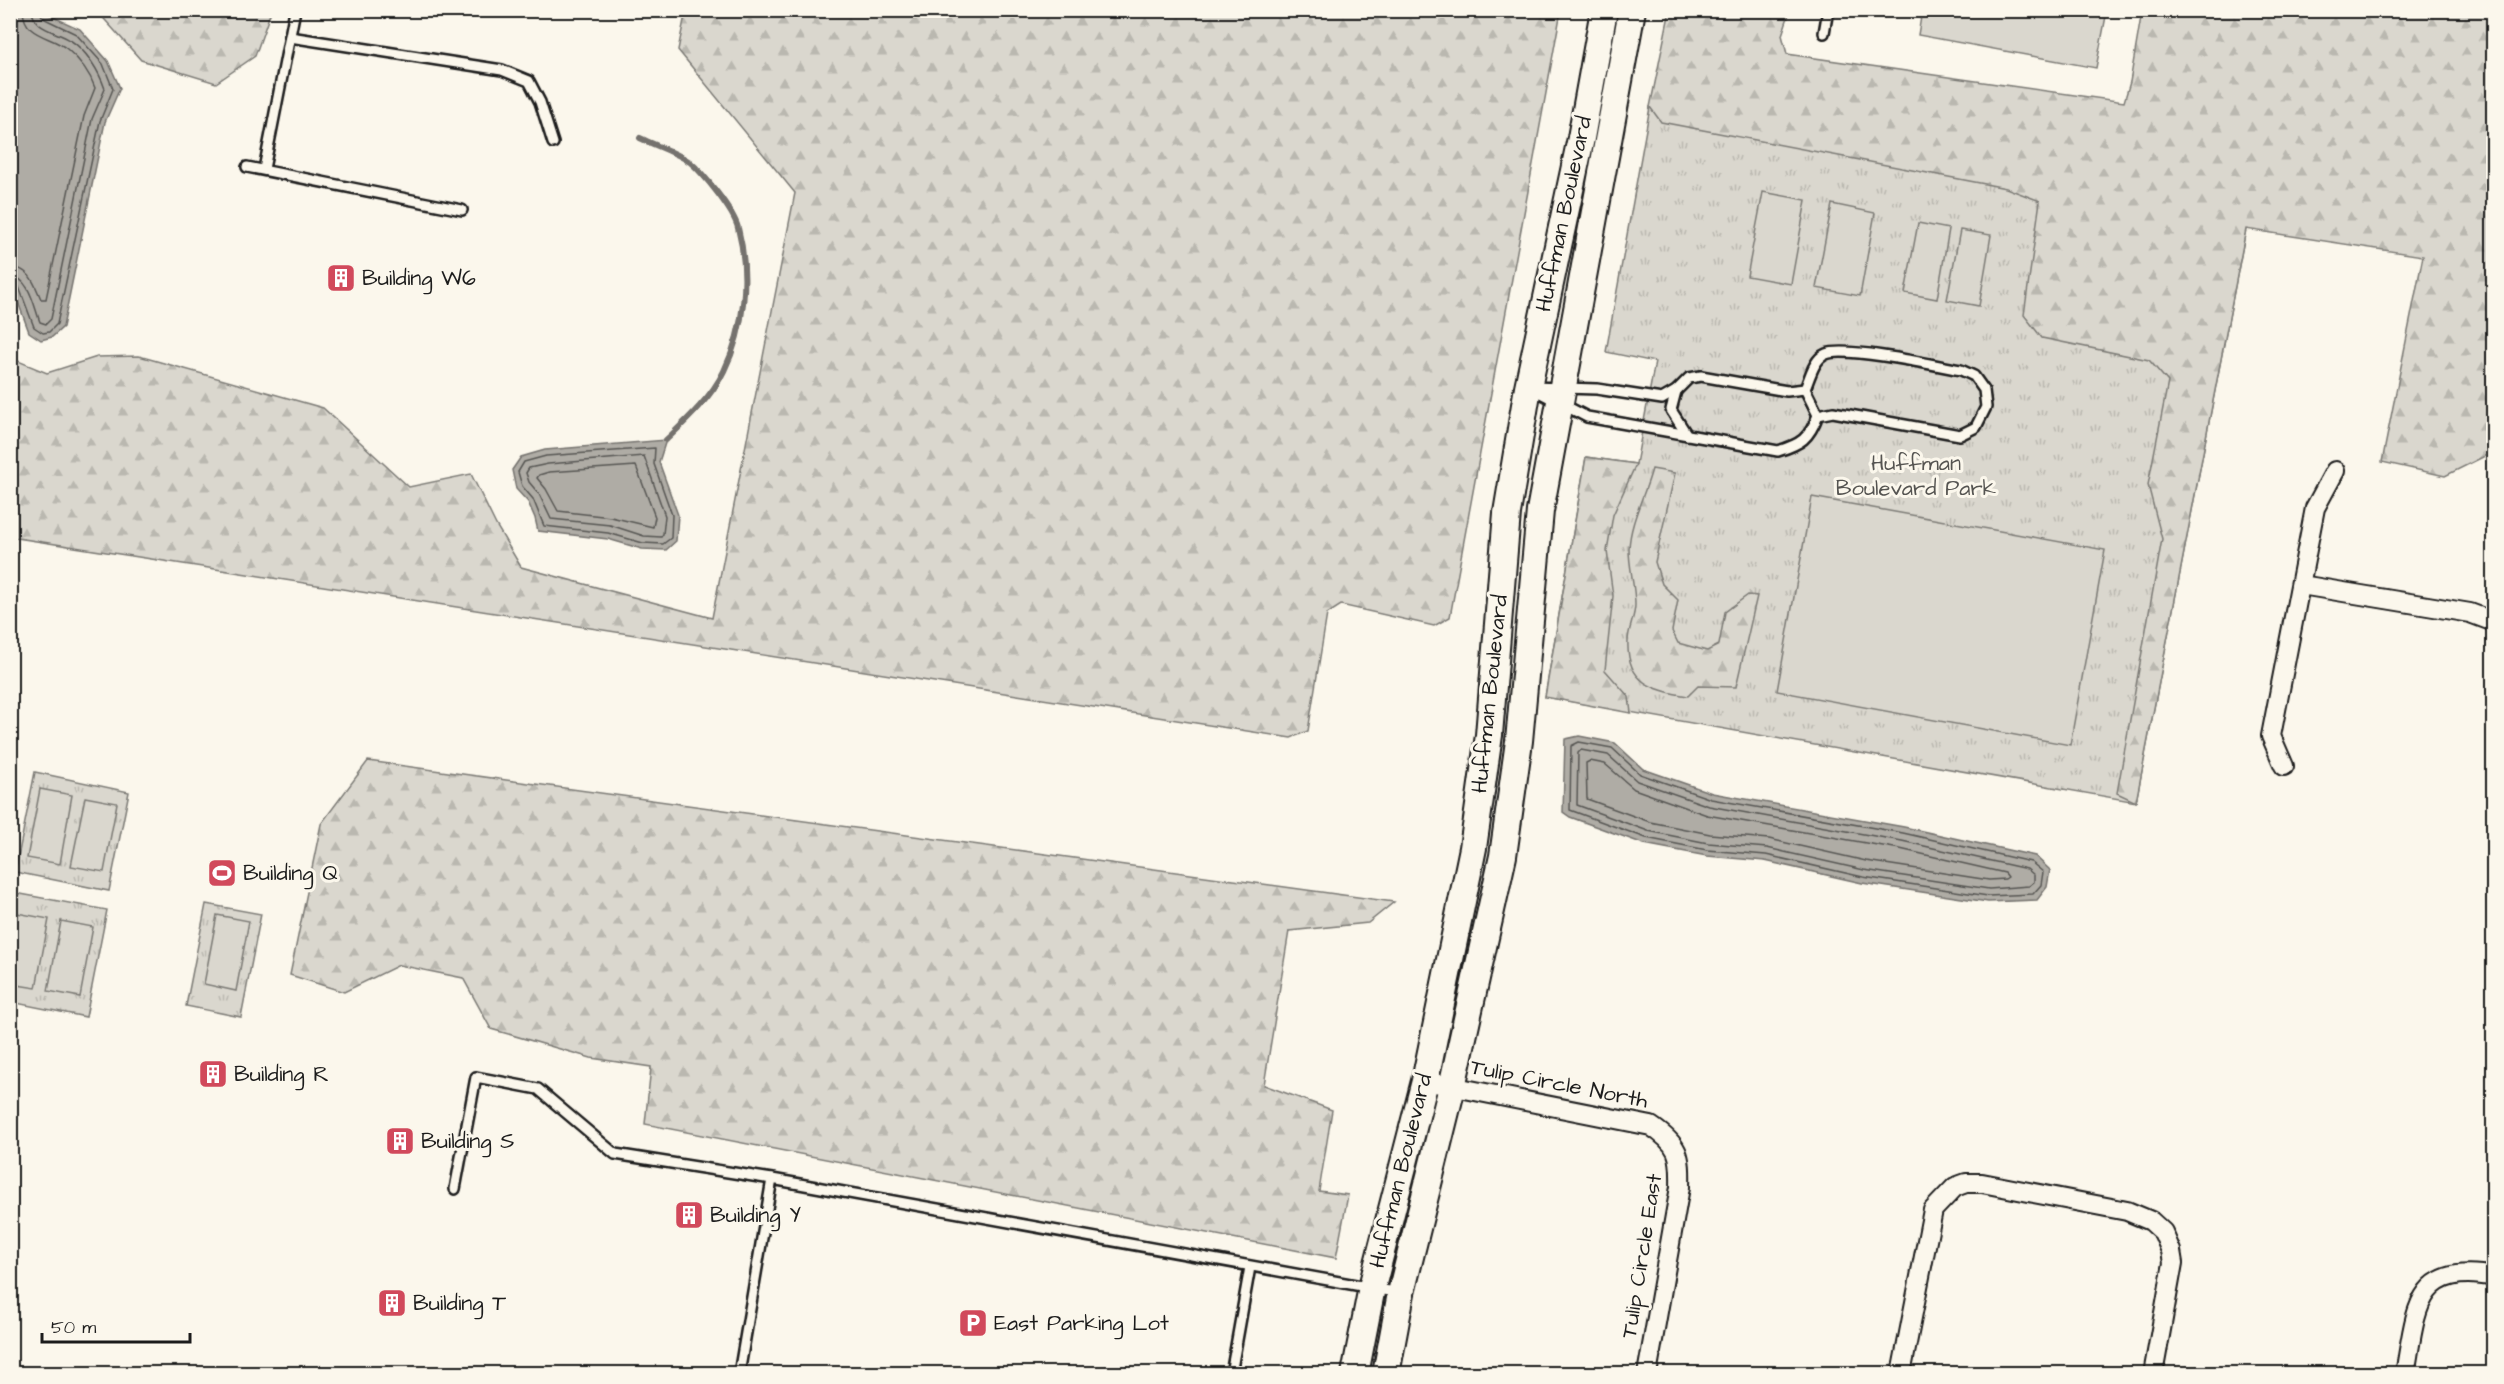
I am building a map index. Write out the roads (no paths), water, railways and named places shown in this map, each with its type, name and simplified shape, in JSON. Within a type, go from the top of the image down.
[{"type":"street","name":"Huffman Boulevard","points":[[1355,1374],[1372,1287],[1425,1081],[1473,849],[1489,735],[1507,513],[1528,387],[1581,138],[1604,10]]},
{"type":"street","name":"Huffman Boulevard","points":[[1386,1374],[1401,1293],[1452,1087],[1503,856],[1519,741],[1540,512],[1632,10]]},
{"type":"street","points":[[2284,766],[2271,736],[2315,508],[2335,471]]},
{"type":"street","points":[[2301,585],[2470,613],[2493,622]]},
{"type":"street","name":"Tulip Circle North","points":[[1425,1081],[1651,1126],[1666,1136],[1676,1148]]},
{"type":"street","name":"Tulip Circle East","points":[[1647,1374],[1680,1187],[1681,1160],[1676,1148]]},
{"type":"street","points":[[1901,1374],[1933,1210],[1955,1187],[1966,1183],[1982,1183],[2127,1211],[2151,1221],[2163,1232],[2173,1263],[2153,1374]]},
{"type":"street","points":[[2405,1374],[2421,1298],[2440,1281],[2452,1275],[2493,1277]]},
{"type":"lane","points":[[264,169],[296,10]]},
{"type":"lane","points":[[1824,33],[1828,10]]},
{"type":"lane","points":[[290,36],[502,70],[529,81],[540,102],[553,143]]},
{"type":"lane","points":[[248,167],[462,210]]},
{"type":"lane","points":[[1528,387],[1562,395],[1587,417],[1778,451],[1800,444],[1815,424],[1818,415],[1805,389],[1816,362],[1826,354],[1845,351],[1961,370],[1974,376],[1984,390],[1986,407],[1976,427],[1960,435],[1833,412],[1818,415]]},
{"type":"lane","points":[[1528,387],[1562,395],[1662,399],[1676,391],[1689,378],[1701,376],[1787,391],[1805,389]]},
{"type":"lane","points":[[1676,391],[1671,410],[1687,435]]},
{"type":"lane","points":[[455,1189],[476,1077],[538,1089],[615,1154],[772,1179],[1401,1293]]},
{"type":"lane","points":[[739,1374],[772,1179]]},
{"type":"lane","points":[[1231,1374],[1250,1267]]},
{"type":"water","points":[[11,10],[40,11],[80,29],[108,61],[120,88],[105,122],[63,327],[52,337],[41,340],[29,332],[11,283]]},
{"type":"water","points":[[666,440],[659,462],[678,515],[676,541],[666,550],[642,549],[608,539],[538,531],[528,502],[516,489],[512,470],[521,457],[545,450]]},
{"type":"water","points":[[1579,736],[1615,743],[1643,769],[1712,793],[1904,827],[2035,856],[2050,870],[2047,887],[2037,900],[1988,902],[1862,883],[1765,861],[1707,856],[1644,844],[1570,817],[1563,812],[1565,739]]},
{"type":"waterway","points":[[640,138],[684,158],[696,167],[710,183],[738,228],[744,264],[741,319],[724,371],[705,399],[666,440]]},
{"type":"place","name":"Building W6","points":[[341,278]]},
{"type":"place","name":"Building Q","points":[[222,873]]},
{"type":"place","name":"Building R","points":[[213,1074]]},
{"type":"place","name":"Building S","points":[[400,1141]]},
{"type":"place","name":"Building Y","points":[[689,1215]]},
{"type":"place","name":"Building T","points":[[392,1303]]},
{"type":"place","name":"East Parking Lot","points":[[973,1323]]},
{"type":"park label","name":"Huffman Boulevard Park","points":[[1916,476]]}]
